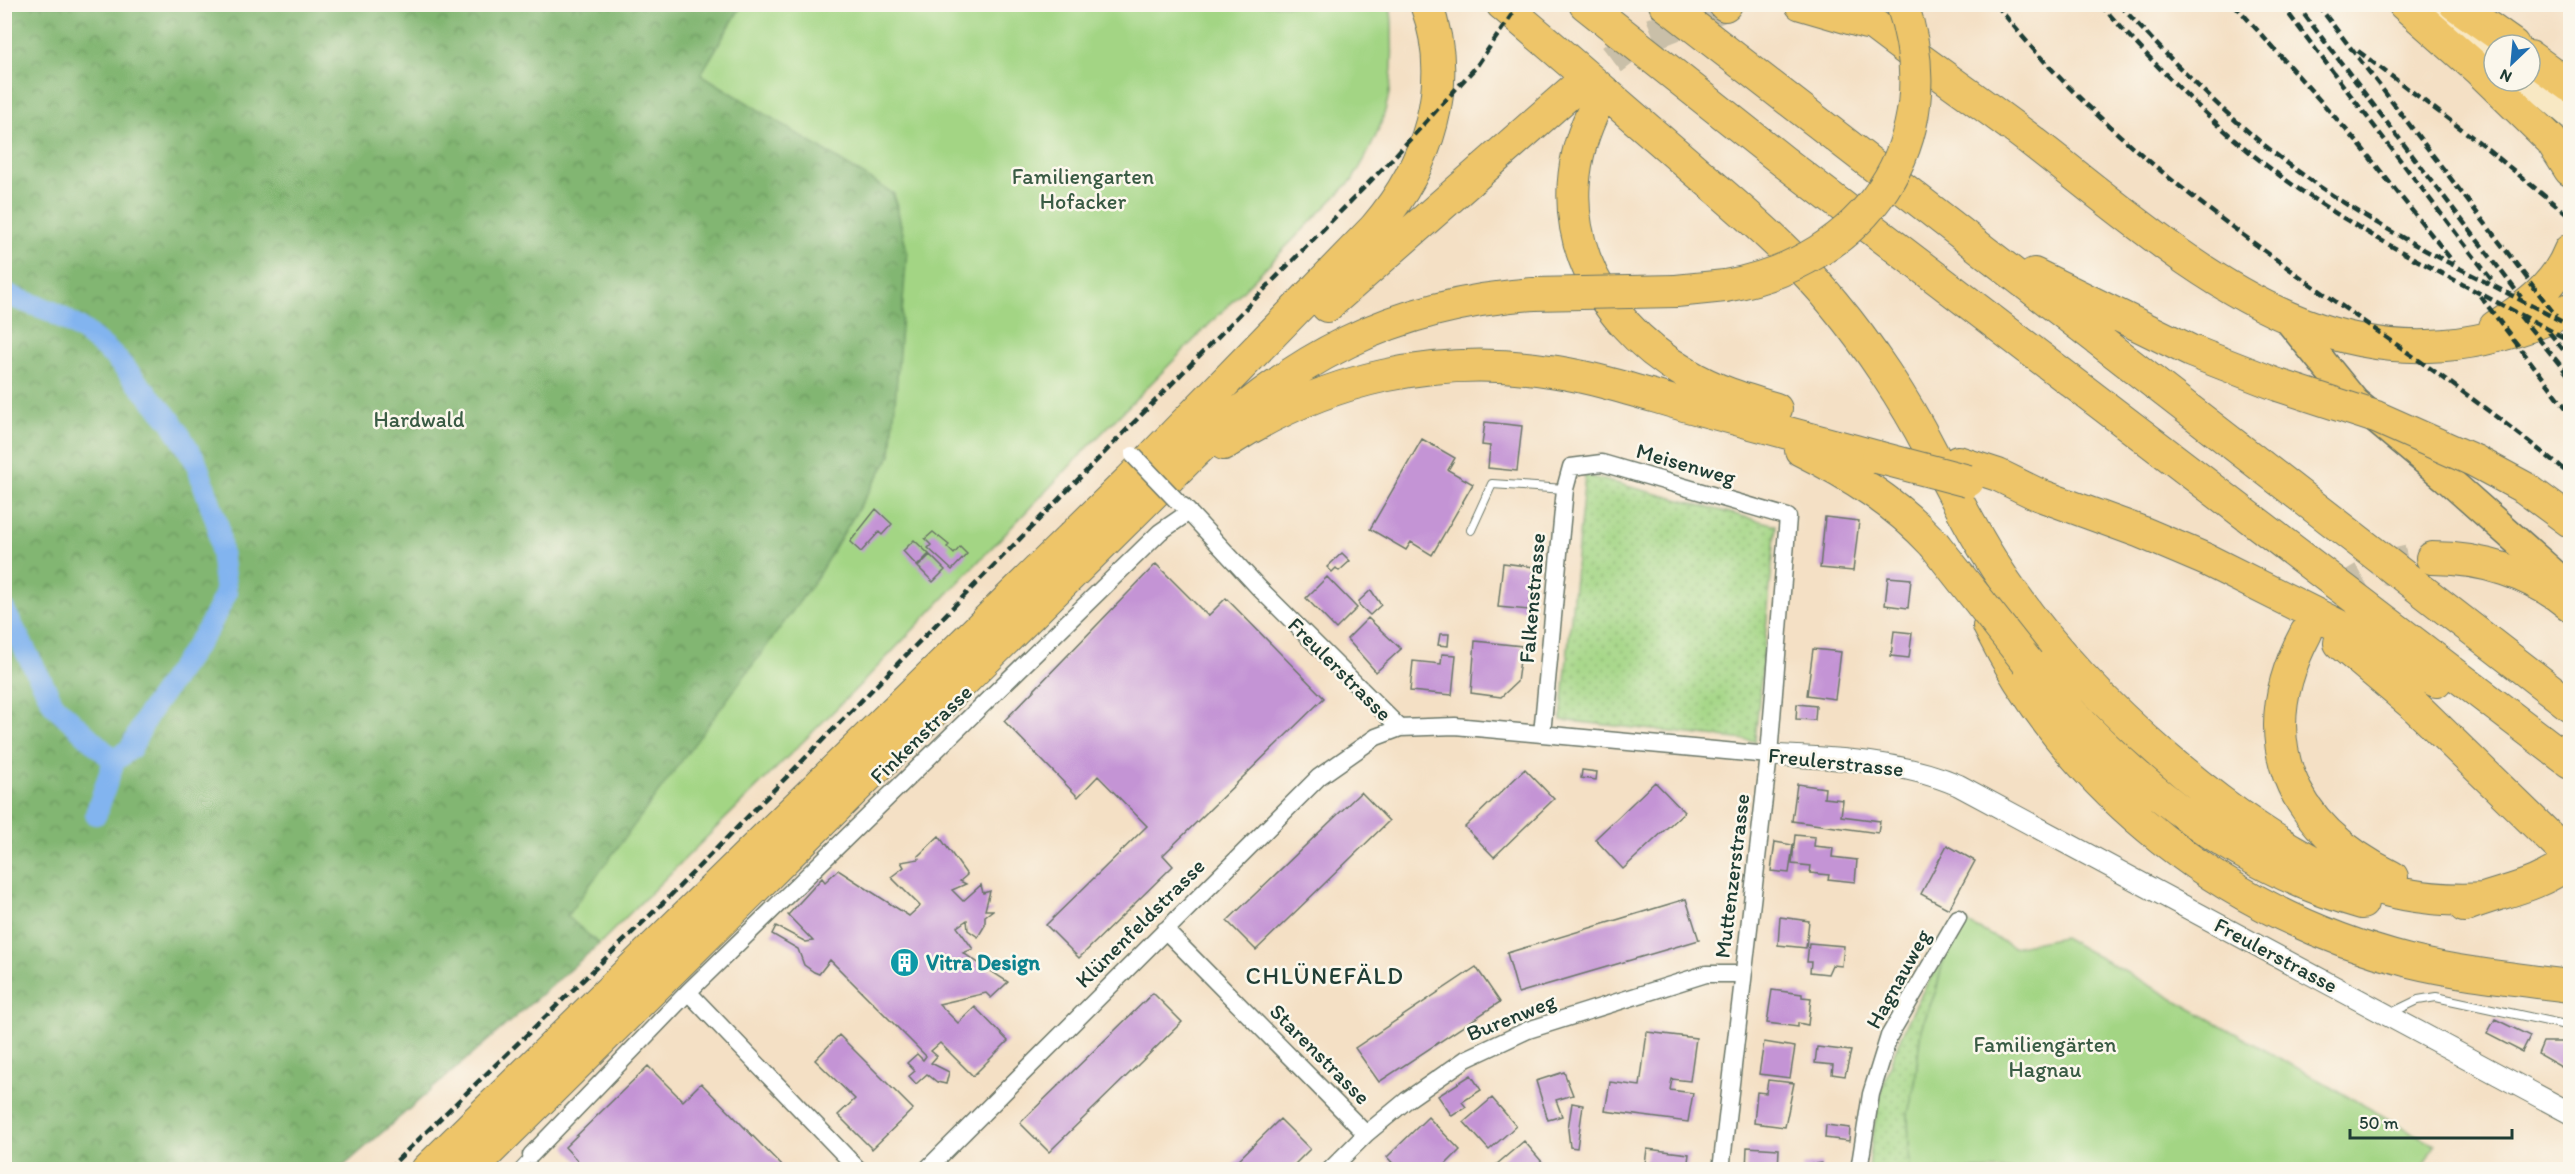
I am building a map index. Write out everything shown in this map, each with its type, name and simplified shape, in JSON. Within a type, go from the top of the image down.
[{"type":"highway","points":[[1156,490],[1343,263],[1387,215],[1402,193],[1423,153],[1438,93],[1437,44],[1426,4]]},
{"type":"highway","points":[[1502,4],[1771,238],[1834,303],[1928,443],[1966,520],[2014,596],[2063,655],[2146,738],[2230,808],[2324,867],[2365,884],[2412,897],[2446,900],[2483,899]]},
{"type":"highway","points":[[1585,4],[1783,161],[2571,762]]},
{"type":"highway","points":[[1665,4],[2571,705]]},
{"type":"highway","points":[[1801,4],[1873,25]]},
{"type":"highway","points":[[1847,4],[1999,116],[2179,254],[2240,293],[2286,317],[2334,335],[2373,344],[2431,347],[2475,341],[2548,320],[2571,309]]},
{"type":"highway","points":[[470,1170],[1210,437],[1279,380],[1334,348],[1418,314],[1482,299],[1534,294],[1676,291],[1725,286],[1773,274],[1813,256],[1852,226],[1884,187],[1906,140],[1913,109],[1914,57],[1902,4]]},
{"type":"highway","points":[[2404,4],[2479,70],[2551,140],[2571,170]]},
{"type":"highway","points":[[2455,4],[2496,33]]},
{"type":"highway","points":[[2542,65],[2571,86]]},
{"type":"highway","points":[[427,1170],[1156,490],[1585,97],[1572,189],[1573,214],[1588,268],[1607,304],[1622,322],[1662,359],[1704,384],[1879,449]]},
{"type":"highway","points":[[1971,243],[2162,338],[2233,369],[2376,417],[2475,461],[2524,488],[2571,521]]},
{"type":"highway","points":[[2475,341],[2541,295],[2558,273],[2571,250]]},
{"type":"highway","points":[[2286,317],[2355,402],[2445,477],[2570,591]]},
{"type":"highway","points":[[1156,490],[1235,437],[1295,406],[1358,380],[1429,366],[1478,364],[1560,372],[1747,422],[1879,449],[1963,471],[2037,494],[2174,546],[2394,656],[2571,762]]},
{"type":"highway","points":[[1888,381],[1980,608],[2011,669],[2040,714],[2080,763],[2131,813],[2160,838],[2237,891],[2272,910],[2341,939],[2408,960],[2451,970],[2571,986]]},
{"type":"highway","points":[[1747,422],[1867,486],[1908,516],[1934,543],[2028,663],[2069,710],[2142,779],[2209,831],[2263,863],[2317,888],[2397,911],[2443,911],[2524,888],[2552,875],[2571,862]]},
{"type":"highway","points":[[2432,558],[2468,560],[2508,569],[2535,581],[2570,591]]},
{"type":"highway","points":[[2276,595],[2365,663],[2416,707],[2571,856]]},
{"type":"highway","points":[[2306,633],[2286,681],[2281,719],[2283,746],[2289,775],[2314,822],[2342,848],[2391,877],[2435,890],[2483,899]]},
{"type":"main road","points":[[2438,4],[2482,42]]},
{"type":"main road","points":[[2542,93],[2571,117]]},
{"type":"street","name":"Meisenweg","points":[[1570,467],[1602,463],[1788,517]]},
{"type":"street","name":"Falkenstrasse","points":[[1542,734],[1565,489],[1570,467]]},
{"type":"street","name":"Freulerstrasse","points":[[1156,490],[1400,728],[1455,726],[1891,765],[1935,776],[1958,785],[2571,1113]]},
{"type":"street","name":"Finkenstrasse","points":[[531,1155],[688,992],[1160,532],[1156,490]]},
{"type":"street","name":"Muttenzerstrasse","points":[[1721,1170],[1769,755],[1788,517]]},
{"type":"street","name":"Klünenfeldstrasse","points":[[926,1170],[1319,777],[1376,737],[1400,728]]},
{"type":"street","name":"Hagnauweg","points":[[1859,1170],[1871,1094],[1889,1036],[1958,918]]},
{"type":"street","name":"Starenstrasse","points":[[1165,930],[1366,1134]]},
{"type":"street","name":"Burenweg","points":[[1330,1170],[1366,1134],[1407,1100],[1466,1059],[1528,1030],[1706,974],[1742,974]]},
{"type":"street","points":[[688,992],[860,1170]]},
{"type":"lane","points":[[1471,530],[1492,484],[1565,489]]},
{"type":"lane","points":[[2388,1015],[2418,1000],[2436,998],[2571,1026]]},
{"type":"lane","points":[[517,1170],[531,1155]]},
{"type":"green space","name":"Hardwald","points":[[5,5],[742,5],[701,74],[893,193],[907,251],[891,455],[814,582],[568,916],[599,944],[340,1169],[5,1170]]},
{"type":"green space","name":"Familiengarten Hofacker","points":[[742,5],[1389,5],[1392,21],[1392,58],[1389,94],[1379,128],[1353,179],[1091,444],[863,682],[599,944],[567,916],[814,582],[891,455],[907,251],[894,194],[701,74]]},
{"type":"green space","points":[[1585,475],[1776,525],[1755,741],[1561,720]]},
{"type":"green space","name":"Familiengärten Hagnau","points":[[1962,920],[2013,947],[2063,937],[2435,1145],[2422,1170],[1910,1170],[1908,1114],[1915,1084],[1921,1029],[1937,988],[1945,952]]},
{"type":"green space","points":[[1945,952],[1937,988],[1921,1029],[1915,1084],[1908,1114],[1910,1169],[1869,1170],[1877,1109],[1893,1056],[1916,1005]]},
{"type":"building","points":[[1485,422],[1522,426],[1517,471],[1488,468],[1490,446],[1482,445]]},
{"type":"building","points":[[1422,439],[1455,458],[1448,470],[1473,484],[1432,555],[1411,542],[1406,550],[1370,529]]},
{"type":"building","points":[[876,509],[892,524],[882,535],[879,532],[861,552],[850,542]]},
{"type":"building","points":[[1825,517],[1859,521],[1853,571],[1820,568]]},
{"type":"building","points":[[933,532],[949,545],[947,547],[954,554],[960,547],[967,554],[952,570],[928,548],[931,545],[925,539]]},
{"type":"building","points":[[914,540],[929,554],[917,566],[903,551]]},
{"type":"building","points":[[1342,553],[1350,561],[1339,571],[1336,568],[1332,572],[1327,567]]},
{"type":"building","points":[[930,555],[945,570],[933,582],[918,567]]},
{"type":"building","points":[[1503,563],[1534,567],[1529,610],[1498,607]]},
{"type":"building","points":[[1156,564],[1208,616],[1226,598],[1324,698],[1163,855],[1173,866],[1079,958],[1046,925],[1147,826],[1098,776],[1078,797],[1004,721]]},
{"type":"building","points":[[1327,577],[1357,608],[1336,629],[1306,598]]},
{"type":"building","points":[[1888,577],[1911,579],[1908,608],[1885,605]]},
{"type":"building","points":[[1371,590],[1381,605],[1370,615],[1359,605],[1359,601]]},
{"type":"building","points":[[1368,618],[1401,649],[1376,672],[1347,639]]},
{"type":"building","points":[[1894,631],[1912,633],[1909,658],[1891,656]]},
{"type":"building","points":[[1440,634],[1449,634],[1448,646],[1438,645]]},
{"type":"building","points":[[1475,641],[1522,646],[1517,682],[1501,697],[1471,693]]},
{"type":"building","points":[[1813,649],[1841,652],[1835,699],[1807,695]]},
{"type":"building","points":[[1442,654],[1456,655],[1452,695],[1410,691],[1413,661],[1441,664]]},
{"type":"building","points":[[1797,704],[1816,706],[1815,720],[1796,719]]},
{"type":"building","points":[[1525,769],[1554,799],[1494,857],[1465,827]]},
{"type":"building","points":[[1582,770],[1597,772],[1596,780],[1581,778]]},
{"type":"building","points":[[1655,782],[1684,812],[1623,869],[1595,839]]},
{"type":"building","points":[[1797,784],[1825,788],[1824,798],[1843,800],[1841,816],[1880,821],[1878,833],[1792,821]]},
{"type":"building","points":[[1361,792],[1389,821],[1256,950],[1227,921]]},
{"type":"building","points":[[1795,835],[1815,837],[1814,846],[1833,848],[1832,857],[1857,860],[1855,882],[1828,879],[1829,875],[1810,873],[1811,866],[1792,864]]},
{"type":"building","name":"Vitra Design","points":[[939,836],[967,875],[960,881],[966,884],[952,890],[963,901],[981,885],[983,893],[990,891],[985,910],[993,910],[985,916],[985,925],[978,937],[968,930],[967,920],[957,927],[973,949],[963,953],[1008,982],[991,998],[986,993],[939,1004],[958,1023],[975,1007],[1008,1041],[973,1076],[940,1043],[931,1051],[937,1056],[931,1063],[949,1072],[946,1084],[937,1082],[927,1074],[916,1084],[909,1076],[915,1071],[907,1063],[917,1054],[923,1060],[926,1056],[830,960],[819,974],[814,972],[804,965],[798,949],[772,934],[776,926],[806,942],[813,941],[788,915],[822,878],[825,882],[838,870],[909,916],[920,906],[891,877],[904,867],[901,862],[919,859],[918,856]]},
{"type":"building","points":[[1775,842],[1793,845],[1789,873],[1771,871]]},
{"type":"building","points":[[1947,845],[1975,861],[1949,909],[1921,894]]},
{"type":"building","points":[[1686,899],[1699,940],[1518,993],[1507,953]]},
{"type":"building","points":[[1780,917],[1809,921],[1806,948],[1778,945]]},
{"type":"building","points":[[1809,943],[1844,946],[1842,966],[1832,965],[1828,974],[1810,972],[1811,962],[1807,962]]},
{"type":"building","points":[[1476,967],[1500,1002],[1379,1082],[1355,1048]]},
{"type":"building","points":[[1772,990],[1802,994],[1802,997],[1811,998],[1808,1025],[1798,1023],[1798,1027],[1767,1023]]},
{"type":"building","points":[[1153,993],[1182,1022],[1049,1152],[1020,1123]]},
{"type":"building","points":[[2495,1019],[2530,1036],[2522,1052],[2487,1034]]},
{"type":"building","points":[[1647,1032],[1696,1038],[1690,1081],[1672,1079],[1670,1090],[1693,1093],[1688,1122],[1605,1111],[1610,1082],[1640,1086]]},
{"type":"building","points":[[839,1035],[913,1109],[872,1149],[838,1115],[855,1099],[815,1060]]},
{"type":"building","points":[[1764,1042],[1795,1047],[1790,1078],[1759,1074]]},
{"type":"building","points":[[2543,1042],[2570,1042],[2570,1072],[2538,1054]]},
{"type":"building","points":[[1817,1047],[1851,1051],[1845,1076],[1832,1074],[1833,1065],[1815,1063]]},
{"type":"building","points":[[648,1066],[683,1101],[701,1083],[786,1170],[586,1170],[565,1147]]},
{"type":"building","points":[[1564,1072],[1573,1095],[1556,1100],[1562,1116],[1548,1120],[1536,1081]]},
{"type":"building","points":[[1471,1075],[1481,1090],[1462,1102],[1466,1107],[1452,1116],[1438,1096]]},
{"type":"building","points":[[1768,1080],[1794,1083],[1785,1127],[1754,1123],[1757,1092],[1766,1093]]},
{"type":"building","points":[[1492,1098],[1516,1126],[1489,1150],[1464,1122]]},
{"type":"building","points":[[1572,1103],[1583,1105],[1577,1148],[1570,1147],[1568,1129]]},
{"type":"building","points":[[1428,1117],[1460,1150],[1440,1170],[1399,1170],[1387,1157]]},
{"type":"building","points":[[1280,1119],[1310,1149],[1289,1170],[1228,1170]]},
{"type":"building","points":[[1826,1125],[1850,1128],[1849,1141],[1825,1138]]},
{"type":"building","points":[[1524,1141],[1549,1170],[1502,1170],[1497,1164]]},
{"type":"building","points":[[1747,1147],[1779,1149],[1778,1170],[1746,1170]]},
{"type":"building","points":[[1647,1149],[1689,1154],[1687,1170],[1657,1170],[1658,1166],[1645,1164]]},
{"type":"building","points":[[1821,1163],[1822,1170],[1803,1170],[1802,1166]]},
{"type":"waterway","points":[[4,294],[51,311],[84,331],[113,355],[171,421],[196,462],[218,526],[226,593],[208,629],[148,714],[131,748],[114,761]]},
{"type":"waterway","points":[[4,610],[54,705],[114,761],[96,814]]},
{"type":"tunnel","points":[[1574,89],[1631,45],[1651,34],[1725,5]]},
{"type":"tunnel","points":[[2306,633],[2331,603],[2360,580],[2393,565],[2432,558]]},
{"type":"railway","points":[[387,1170],[670,896],[1392,159],[1476,67],[1519,4]]},
{"type":"railway","points":[[1996,4],[2057,75],[2124,139],[2195,199],[2497,418],[2570,475]]},
{"type":"railway","points":[[2100,4],[2201,109],[2244,148],[2303,192],[2377,238],[2570,341]]},
{"type":"railway","points":[[2119,4],[2163,51],[2231,117],[2306,177],[2369,218],[2435,256],[2570,326]]},
{"type":"railway","points":[[2234,4],[2358,143],[2454,263]]},
{"type":"railway","points":[[2281,4],[2494,283]]},
{"type":"railway","points":[[2296,4],[2521,297]]},
{"type":"railway","points":[[2317,4],[2556,316]]},
{"type":"railway","points":[[2358,51],[2484,146],[2570,217]]},
{"type":"railway","points":[[2480,296],[2570,413]]},
{"type":"railway","points":[[2520,316],[2570,377]]},
{"type":"railway","points":[[2549,332],[2570,358]]},
{"type":"place","name":"Vitra Design","points":[[905,962]]},
{"type":"district","name":"CHLÜNEFÄLD","points":[[1325,975]]}]
